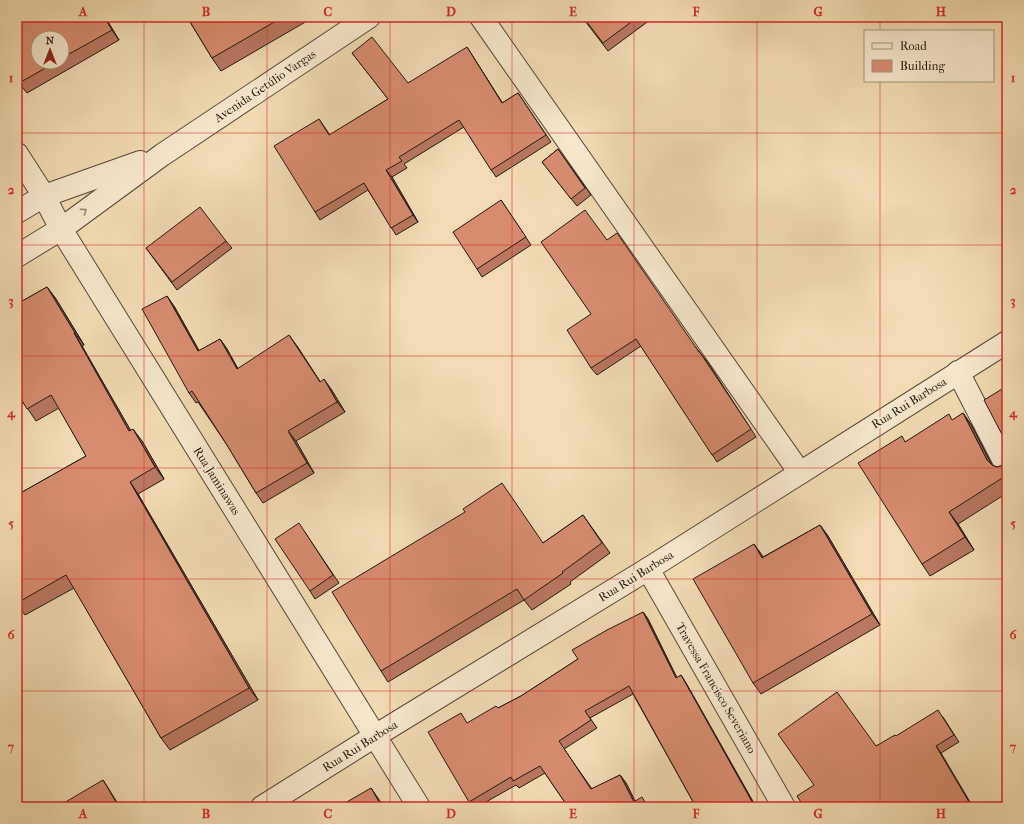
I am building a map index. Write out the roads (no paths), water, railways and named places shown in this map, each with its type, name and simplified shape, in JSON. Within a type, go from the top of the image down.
[{"type":"street","name":"Avenida Getúlio Vargas","points":[[17,256],[61,229],[162,155],[369,17]]},
{"type":"street","points":[[481,17],[800,473]]},
{"type":"street","name":"Rua Jaminawas","points":[[17,154],[44,196],[61,229],[419,807]]},
{"type":"street","name":"Avenida Getúlio Vargas","points":[[17,212],[44,196],[162,155]]},
{"type":"street","name":"Rua Rui Barbosa","points":[[262,807],[648,569],[1007,342]]},
{"type":"street","points":[[958,372],[1007,467]]},
{"type":"street","name":"Travessa Francisco Severiano","points":[[648,569],[784,807]]}]
